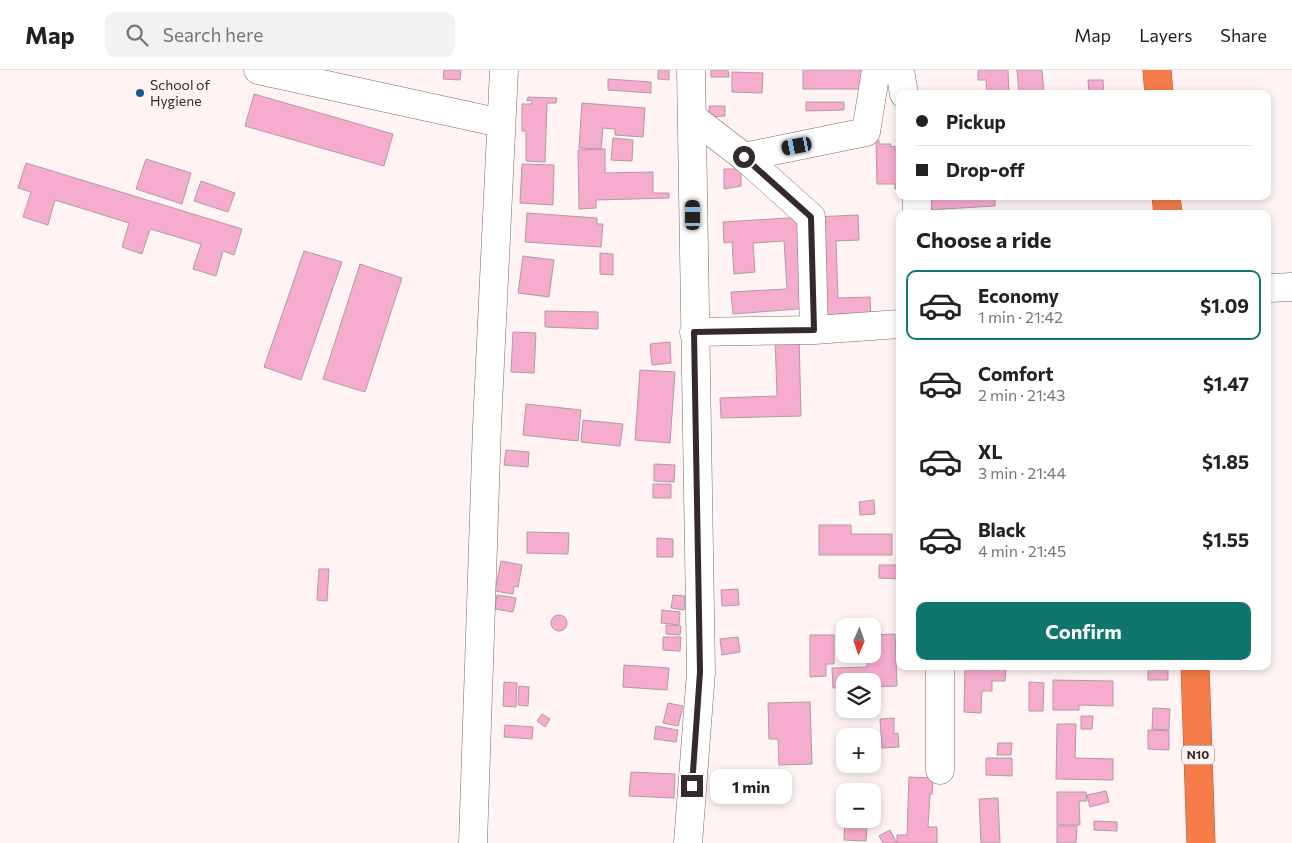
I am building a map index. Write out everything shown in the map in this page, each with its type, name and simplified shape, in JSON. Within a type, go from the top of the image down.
[{"type":"highway","points":[[1157,70],[1159,90]]},
{"type":"highway","name":"N10","points":[[1196,670],[1201,843]]},
{"type":"street","points":[[258,70],[501,123]]},
{"type":"street","points":[[473,843],[488,416],[504,70]]},
{"type":"street","points":[[688,843],[700,672],[691,70]]},
{"type":"street","points":[[744,157],[866,132],[876,70]]},
{"type":"street","points":[[900,70],[903,90]]},
{"type":"street","points":[[692,117],[744,157],[811,217],[814,330]]},
{"type":"street","points":[[1271,288],[1292,287]]},
{"type":"street","points":[[694,332],[814,330],[896,324]]},
{"type":"street","points":[[940,670],[940,770]]},
{"type":"building","points":[[444,70],[461,70],[460,80],[443,79]]},
{"type":"building","points":[[658,70],[669,70],[669,80],[658,79]]},
{"type":"building","points":[[711,70],[728,70],[729,77],[711,77]]},
{"type":"building","points":[[803,70],[862,70],[862,89],[803,89]]},
{"type":"building","points":[[978,70],[1008,70],[1009,90],[987,90],[986,80],[978,80]]},
{"type":"building","points":[[1017,70],[1042,70],[1044,90],[1019,90]]},
{"type":"building","points":[[732,72],[763,73],[762,93],[732,92]]},
{"type":"building","points":[[608,79],[651,82],[651,93],[608,90]]},
{"type":"building","points":[[1088,80],[1103,80],[1104,90],[1089,90]]},
{"type":"building","points":[[254,94],[393,134],[384,166],[245,126]]},
{"type":"building","points":[[528,97],[557,98],[556,103],[547,103],[545,162],[526,161],[526,131],[522,131],[522,104],[532,104],[531,100],[527,101]]},
{"type":"building","points":[[806,102],[844,102],[844,110],[806,111]]},
{"type":"building","points":[[582,103],[645,108],[643,137],[615,135],[615,129],[603,128],[601,149],[579,148]]},
{"type":"building","points":[[709,106],[725,106],[725,116],[709,117]]},
{"type":"building","points":[[613,138],[633,140],[632,161],[611,160]]},
{"type":"building","points":[[876,140],[879,140],[879,144],[895,146],[896,189],[895,184],[877,184]]},
{"type":"building","points":[[605,149],[605,173],[653,172],[653,193],[669,193],[669,198],[596,200],[596,208],[579,209],[578,150]]},
{"type":"building","points":[[146,159],[191,173],[182,204],[136,189]]},
{"type":"building","points":[[26,163],[242,229],[234,255],[223,251],[216,276],[193,269],[201,244],[150,229],[142,254],[122,247],[129,223],[55,200],[48,225],[23,217],[31,192],[18,188]]},
{"type":"building","points":[[522,164],[554,165],[553,205],[520,203]]},
{"type":"building","points":[[724,169],[741,169],[741,186],[724,189]]},
{"type":"building","points":[[201,181],[235,193],[228,212],[194,201]]},
{"type":"building","points":[[927,200],[995,200],[995,206],[927,210]]},
{"type":"building","points":[[527,213],[597,218],[597,224],[603,224],[601,247],[525,242]]},
{"type":"building","points":[[858,215],[859,240],[836,241],[838,298],[870,297],[871,317],[819,319],[814,217]]},
{"type":"building","points":[[804,217],[810,308],[733,314],[731,292],[787,289],[784,241],[753,243],[755,272],[734,274],[732,242],[724,243],[723,222]]},
{"type":"building","points":[[304,251],[342,262],[301,380],[264,367]]},
{"type":"building","points":[[600,253],[613,254],[613,275],[600,274]]},
{"type":"building","points":[[523,256],[554,260],[549,297],[518,293]]},
{"type":"building","points":[[360,264],[402,278],[365,392],[323,379]]},
{"type":"building","points":[[545,311],[598,312],[598,329],[545,327]]},
{"type":"building","points":[[513,332],[536,333],[534,373],[511,372]]},
{"type":"building","points":[[799,336],[801,416],[721,418],[720,398],[777,396],[775,337]]},
{"type":"building","points":[[670,342],[671,363],[652,365],[650,344]]},
{"type":"building","points":[[640,370],[675,372],[670,443],[635,440]]},
{"type":"building","points":[[526,404],[581,410],[578,441],[523,435]]},
{"type":"building","points":[[583,420],[623,424],[620,446],[581,442]]},
{"type":"building","points":[[506,450],[529,452],[528,467],[504,465]]},
{"type":"building","points":[[654,464],[675,465],[674,482],[654,481]]},
{"type":"building","points":[[653,484],[671,484],[671,498],[653,498]]},
{"type":"building","points":[[874,500],[875,514],[860,515],[859,502]]},
{"type":"building","points":[[819,525],[851,525],[851,534],[892,534],[892,555],[819,555]]},
{"type":"building","points":[[527,532],[569,533],[568,554],[527,553]]},
{"type":"building","points":[[657,538],[673,539],[673,557],[657,557]]},
{"type":"building","points":[[501,561],[522,565],[518,587],[514,586],[513,594],[495,591]]},
{"type":"building","points":[[879,565],[896,565],[896,579],[879,578]]},
{"type":"building","points":[[319,569],[329,569],[327,601],[317,600]]},
{"type":"building","points":[[738,589],[739,605],[722,606],[721,590]]},
{"type":"building","points":[[497,595],[516,598],[513,612],[495,609]]},
{"type":"building","points":[[673,595],[685,596],[684,610],[671,608]]},
{"type":"building","points":[[662,610],[680,612],[679,625],[661,623]]},
{"type":"building","points":[[559,615],[567,623],[559,631],[551,623]]},
{"type":"building","points":[[666,625],[681,626],[680,635],[666,634]]},
{"type":"building","points":[[895,634],[897,686],[881,687],[881,673],[836,673],[836,688],[833,688],[832,668],[867,667],[867,663],[881,663],[881,635]]},
{"type":"building","points":[[810,635],[834,635],[834,664],[826,664],[826,676],[810,677]]},
{"type":"building","points":[[663,637],[681,637],[680,651],[663,650]]},
{"type":"building","points":[[738,637],[740,652],[722,655],[720,639]]},
{"type":"building","points":[[624,665],[669,668],[667,690],[623,687]]},
{"type":"building","points":[[965,670],[1006,670],[1005,681],[992,681],[992,691],[982,691],[981,713],[964,712]]},
{"type":"building","points":[[1148,670],[1168,670],[1168,680],[1148,680]]},
{"type":"building","points":[[1053,680],[1113,681],[1113,706],[1079,705],[1079,710],[1053,710]]},
{"type":"building","points":[[504,682],[517,683],[516,707],[503,706]]},
{"type":"building","points":[[1029,682],[1044,683],[1043,711],[1029,711]]},
{"type":"building","points":[[519,686],[529,687],[528,706],[518,705]]},
{"type":"building","points":[[810,702],[812,764],[779,765],[778,739],[769,739],[768,703]]},
{"type":"building","points":[[668,703],[683,706],[678,726],[663,723]]},
{"type":"building","points":[[1153,708],[1170,709],[1169,730],[1152,729]]},
{"type":"building","points":[[542,714],[550,719],[545,727],[537,721]]},
{"type":"building","points":[[1081,716],[1093,716],[1092,729],[1081,729]]},
{"type":"building","points":[[894,718],[894,734],[898,733],[899,747],[882,748],[880,719]]},
{"type":"building","points":[[1057,724],[1076,724],[1075,758],[1113,759],[1113,780],[1056,779]]},
{"type":"building","points":[[505,725],[533,727],[532,739],[504,737]]},
{"type":"building","points":[[656,726],[678,730],[676,742],[654,739]]},
{"type":"building","points":[[1148,730],[1169,731],[1169,750],[1148,749]]},
{"type":"building","points":[[998,743],[1012,743],[1011,755],[997,755]]},
{"type":"building","points":[[986,758],[1012,758],[1012,776],[986,775]]},
{"type":"building","points":[[631,772],[675,774],[674,798],[629,796]]},
{"type":"building","points":[[909,777],[933,778],[928,827],[937,827],[937,843],[897,843],[897,835],[907,835]]},
{"type":"building","points":[[1106,791],[1109,802],[1090,807],[1087,795]]},
{"type":"building","points":[[1057,792],[1086,792],[1087,801],[1079,801],[1080,825],[1057,825]]},
{"type":"building","points":[[998,798],[1000,843],[981,843],[979,799]]},
{"type":"building","points":[[1094,821],[1117,822],[1117,831],[1094,830]]},
{"type":"building","points":[[1057,826],[1077,826],[1076,843],[1057,843]]},
{"type":"building","points":[[845,828],[867,828],[866,841],[844,840]]},
{"type":"building","points":[[890,830],[897,843],[883,843],[879,836]]},
{"type":"place","name":"School of Hygiene","points":[[140,93]]},
{"type":"route","points":[[692,786],[700,672],[694,332],[814,330],[811,217],[744,157]]}]
